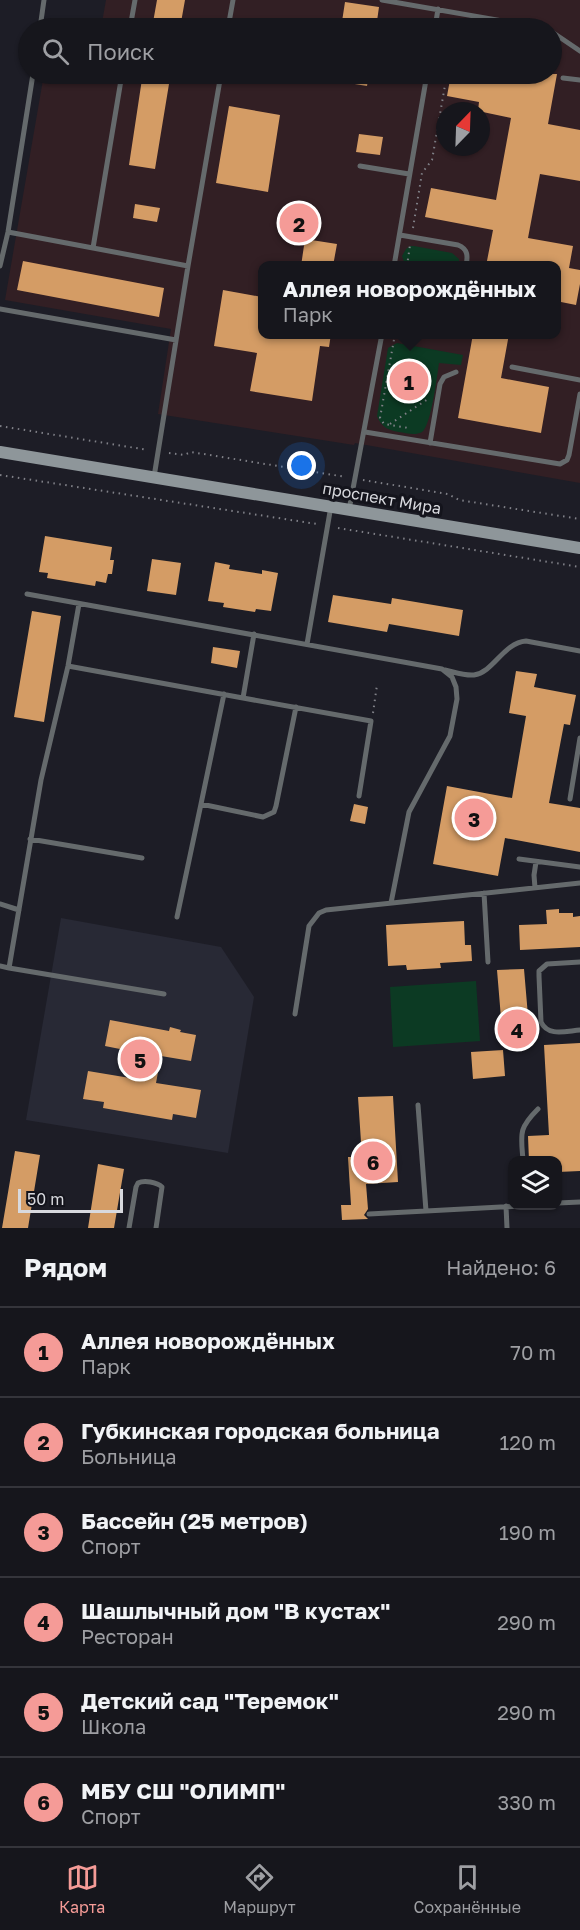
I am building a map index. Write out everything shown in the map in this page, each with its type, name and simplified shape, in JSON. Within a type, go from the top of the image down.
[{"type":"main road","name":"проспект Мира","points":[[0,452],[580,548]]},
{"type":"lane","points":[[41,18],[44,0]]},
{"type":"lane","points":[[132,18],[135,0]]},
{"type":"lane","points":[[230,18],[233,0]]},
{"type":"lane","points":[[382,0],[488,18]]},
{"type":"lane","points":[[437,18],[438,9]]},
{"type":"lane","points":[[562,39],[580,51]]},
{"type":"lane","points":[[563,78],[580,80]]},
{"type":"lane","points":[[0,266],[8,232],[31,84]]},
{"type":"lane","points":[[93,248],[120,84]]},
{"type":"lane","points":[[154,477],[219,84]]},
{"type":"lane","points":[[395,261],[425,84]]},
{"type":"lane","points":[[360,166],[409,174]]},
{"type":"lane","points":[[8,232],[188,266]]},
{"type":"lane","points":[[400,235],[458,245],[464,248],[467,261]]},
{"type":"lane","points":[[0,309],[176,340]]},
{"type":"lane","points":[[350,510],[381,339]]},
{"type":"lane","points":[[512,367],[580,380]]},
{"type":"lane","points":[[430,443],[440,384],[444,377],[456,372]]},
{"type":"lane","points":[[365,432],[560,464],[567,460],[569,455],[580,394]]},
{"type":"lane","points":[[308,644],[331,507]]},
{"type":"lane","points":[[27,594],[476,675],[512,645],[519,642],[526,641],[580,651]]},
{"type":"lane","points":[[9,968],[41,780],[68,666],[79,604]]},
{"type":"lane","points":[[243,698],[254,634]]},
{"type":"lane","points":[[68,666],[371,721],[359,796]]},
{"type":"lane","points":[[391,903],[409,812],[450,736],[457,699],[456,687],[452,677],[442,669]]},
{"type":"lane","points":[[177,917],[224,694]]},
{"type":"lane","points":[[201,804],[263,817],[274,812],[296,707]]},
{"type":"lane","points":[[570,799],[580,738]]},
{"type":"lane","points":[[30,839],[142,858]]},
{"type":"lane","points":[[519,859],[580,867]]},
{"type":"lane","points":[[535,888],[536,862]]},
{"type":"lane","points":[[295,1014],[309,926],[319,913],[326,910],[580,883]]},
{"type":"lane","points":[[484,893],[488,962]]},
{"type":"lane","points":[[0,904],[19,909]]},
{"type":"lane","points":[[580,962],[547,964],[542,967],[539,976],[541,1022],[544,1027],[553,1032],[580,1030]]},
{"type":"lane","points":[[0,966],[164,994]]},
{"type":"lane","points":[[418,1106],[426,1211]]},
{"type":"lane","points":[[523,1156],[521,1133],[523,1126],[538,1109]]},
{"type":"lane","points":[[129,1228],[135,1187],[141,1181],[162,1187],[156,1228]]},
{"type":"lane","points":[[562,1203],[580,1202]]},
{"type":"lane","points":[[369,1214],[506,1206],[507,1228]]},
{"type":"path","points":[[408,261],[422,173],[432,160],[445,84]]},
{"type":"path","points":[[394,339],[380,418],[384,424],[432,432]]},
{"type":"path","points":[[390,424],[433,396]]},
{"type":"path","points":[[0,426],[159,452],[184,455],[191,452],[356,478],[448,494],[459,500],[580,519]]},
{"type":"path","points":[[0,475],[580,567]]},
{"type":"path","points":[[371,721],[377,685]]},
{"type":"shaded area","points":[[106,0],[580,0],[580,483],[355,443],[354,445],[158,414],[171,329],[5,300],[42,84],[562,84],[562,18],[103,18]]},
{"type":"shaded area","points":[[61,918],[221,947],[254,997],[228,1153],[26,1120]]},
{"type":"green space","points":[[414,246],[452,253],[459,261],[404,261],[402,256],[406,249]]},
{"type":"green space","points":[[397,343],[463,355],[461,365],[439,363],[428,421],[419,433],[388,429],[377,416],[388,348]]},
{"type":"green space","points":[[476,981],[480,1041],[393,1047],[390,987]]},
{"type":"building","points":[[157,0],[185,0],[182,18],[154,18]]},
{"type":"building","points":[[345,2],[379,7],[377,18],[343,18]]},
{"type":"building","points":[[141,84],[169,84],[155,169],[129,165]]},
{"type":"building","points":[[449,84],[555,84],[548,124],[580,130],[580,181],[540,174],[528,238],[573,246],[569,268],[580,270],[576,305],[561,302],[561,261],[487,261],[493,230],[425,217],[431,188],[496,200],[511,118],[490,114],[490,102],[447,96]]},
{"type":"building","points":[[229,106],[280,115],[268,192],[216,183]]},
{"type":"building","points":[[359,134],[383,137],[380,155],[356,152]]},
{"type":"building","points":[[135,204],[160,208],[157,222],[133,218]]},
{"type":"building","points":[[305,239],[337,244],[334,261],[302,261]]},
{"type":"building","points":[[23,261],[164,288],[159,317],[17,290]]},
{"type":"building","points":[[223,290],[258,296],[258,339],[330,339],[329,347],[320,346],[312,401],[250,391],[257,353],[214,346]]},
{"type":"building","points":[[472,339],[508,339],[501,378],[549,387],[541,433],[458,418]]},
{"type":"building","points":[[45,536],[112,547],[110,560],[114,560],[112,574],[108,574],[106,583],[96,581],[95,586],[47,578],[48,573],[39,572]]},
{"type":"building","points":[[152,559],[181,563],[176,595],[147,591]]},
{"type":"building","points":[[215,562],[230,565],[229,569],[262,574],[262,570],[278,573],[271,611],[256,609],[255,612],[223,607],[224,603],[208,601]]},
{"type":"building","points":[[333,595],[391,604],[392,598],[463,610],[459,636],[389,624],[387,632],[328,622]]},
{"type":"building","points":[[32,611],[61,616],[44,722],[14,717]]},
{"type":"building","points":[[213,647],[240,651],[237,668],[211,663]]},
{"type":"building","points":[[516,671],[537,674],[534,687],[576,695],[570,725],[564,724],[549,803],[580,808],[580,852],[505,838],[498,876],[433,864],[447,786],[512,798],[526,716],[509,713]]},
{"type":"building","points":[[354,804],[368,807],[365,824],[350,821]]},
{"type":"building","points":[[559,909],[559,913],[573,913],[573,917],[580,916],[580,947],[520,950],[519,925],[547,924],[546,910]]},
{"type":"building","points":[[464,921],[465,945],[471,945],[472,961],[440,963],[441,968],[407,970],[406,965],[388,966],[386,925]]},
{"type":"building","points":[[524,969],[530,1039],[500,1041],[499,1018],[501,1018],[497,970]]},
{"type":"building","points":[[110,1020],[169,1031],[170,1027],[181,1030],[180,1032],[196,1035],[191,1061],[161,1056],[156,1083],[201,1090],[196,1118],[173,1114],[172,1120],[103,1108],[104,1102],[83,1099],[88,1071],[130,1078],[135,1052],[105,1046]]},
{"type":"building","points":[[580,1043],[580,1171],[562,1172],[562,1156],[529,1156],[528,1136],[549,1135],[544,1045]]},
{"type":"building","points":[[503,1050],[505,1076],[473,1079],[471,1052]]},
{"type":"building","points":[[393,1096],[398,1182],[366,1184],[368,1209],[364,1215],[368,1219],[342,1220],[341,1205],[351,1205],[348,1157],[362,1157],[358,1097]]},
{"type":"building","points":[[15,1151],[40,1155],[28,1228],[2,1228]]},
{"type":"building","points":[[98,1164],[124,1169],[114,1228],[88,1228]]},
{"type":"place","name":"Губкинская городская больница","points":[[299,223]]},
{"type":"place","name":"Аллея новорождённых","points":[[409,381]]},
{"type":"place","name":"Бассейн (25 метров)","points":[[474,818]]},
{"type":"place","name":"Шашлычный дом \"В кустах\"","points":[[517,1029]]},
{"type":"place","name":"Детский сад \"Теремок\"","points":[[140,1059]]},
{"type":"place","name":"МБУ СШ \"ОЛИМП\"","points":[[373,1161]]}]
